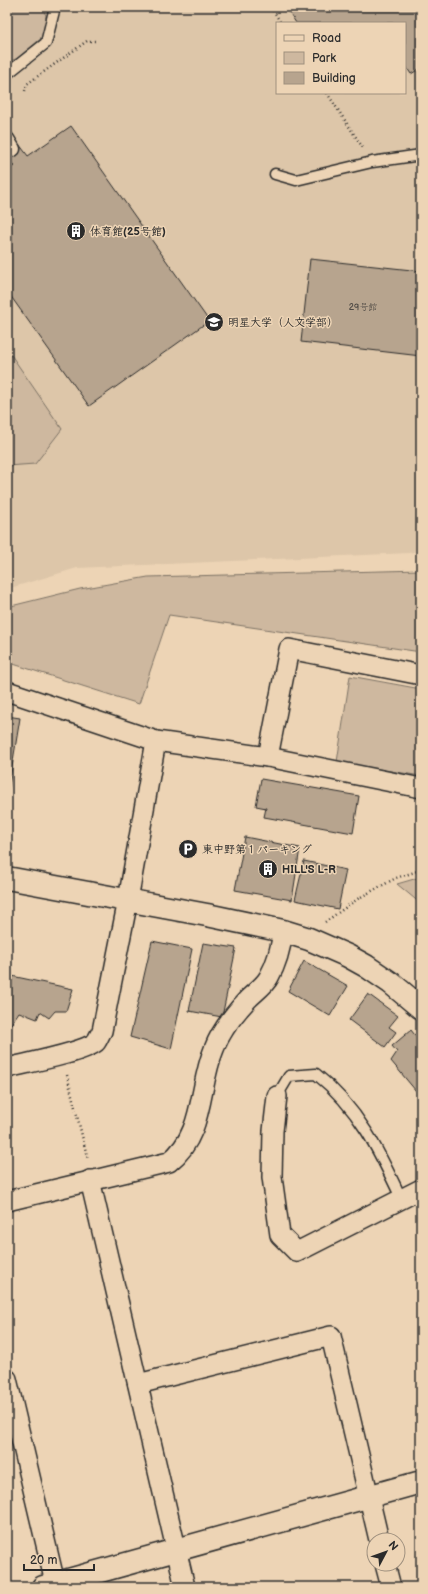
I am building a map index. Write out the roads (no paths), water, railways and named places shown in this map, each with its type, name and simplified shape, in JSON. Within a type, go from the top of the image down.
[{"type":"street","points":[[268,757],[289,649],[421,675]]},
{"type":"street","points":[[7,691],[156,741],[268,757],[421,788]]},
{"type":"street","points":[[7,1068],[61,1055],[85,1047],[96,1041],[102,1031],[128,900],[156,741]]},
{"type":"street","points":[[7,878],[128,900],[283,931],[309,939],[348,956],[391,983],[421,1008]]},
{"type":"street","points":[[7,1201],[169,1162],[179,1154],[195,1123],[214,1049],[228,1023],[248,999],[269,978],[280,950],[283,931]]},
{"type":"street","points":[[277,1096],[273,1131],[272,1177],[280,1235],[297,1252],[402,1200],[421,1189]]},
{"type":"street","points":[[90,1180],[185,1587]]},
{"type":"street","points":[[138,1384],[331,1336],[377,1532]]},
{"type":"street","points":[[7,1379],[51,1586],[421,1482]]},
{"type":"street","points":[[388,1572],[391,1587]]},
{"type":"lane","points":[[7,74],[46,43],[55,7]]},
{"type":"lane","points":[[275,174],[296,180],[372,162],[421,155]]},
{"type":"lane","points":[[277,1096],[289,1076],[316,1074],[334,1088],[364,1126],[383,1160],[402,1200]]},
{"type":"place","name":"体育館(25号館)","points":[[76,231]]},
{"type":"place","name":"明星大学（人文学部）","points":[[214,322]]},
{"type":"place","name":"東中野第１パーキング","points":[[188,849]]},
{"type":"place","name":"HILL'S L-R","points":[[268,869]]}]
